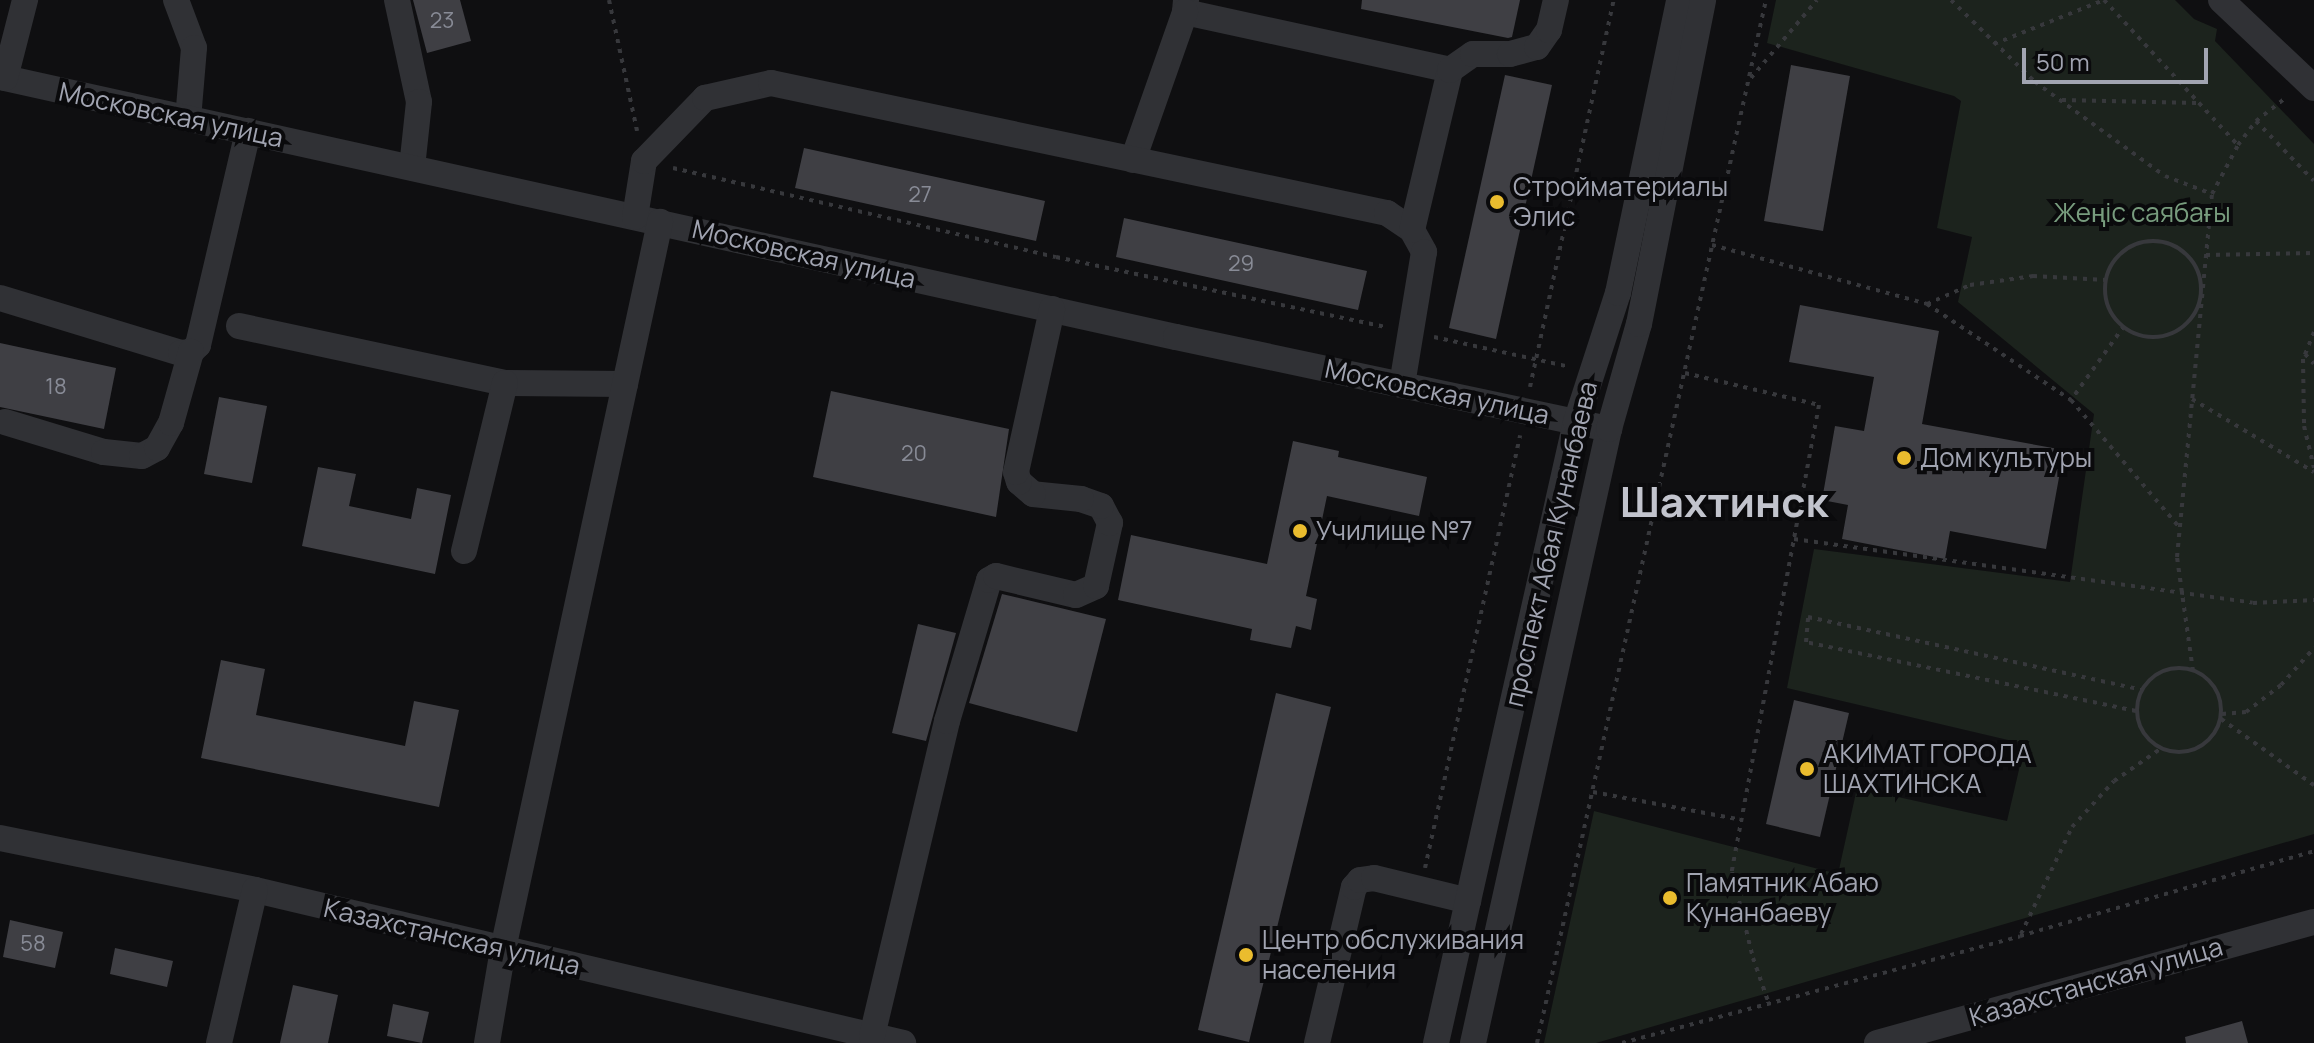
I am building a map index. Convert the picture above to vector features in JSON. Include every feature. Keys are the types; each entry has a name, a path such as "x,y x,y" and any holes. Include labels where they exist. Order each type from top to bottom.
{"street":[{"path":"2,78 25,0"},
{"path":"176,0 194,48 188,119"},
{"path":"397,0 419,102 412,168"},
{"path":"1412,230 1450,70 1473,54 1510,54 1537,47 1549,30 1556,0"},
{"name":"проспект Абая Кунанбаева","path":"1436,1043 1576,422 1618,293 1679,0"},
{"name":"проспект Абая Кунанбаева","path":"1473,1043 1609,429 1639,324 1703,0"},
{"path":"2221,0 2311,84"},
{"path":"1133,160 1186,6 1450,70"},
{"name":"Московская улица","path":"2,78 1609,429"},
{"path":"487,1043 503,949 625,384 648,219 644,161 705,98 771,83 1387,213 1412,230 1424,252 1402,385"},
{"path":"5,422 104,452 142,456 157,448 171,423 191,352 198,345 248,131"},
{"path":"0,298 181,353 191,352"},
{"path":"872,1036 947,721 989,580 996,576 1076,595 1096,586 1110,523 1101,506 1081,499 1033,494 1019,482 1016,472 1052,309"},
{"path":"239,326 505,383 625,384"},
{"path":"464,551 505,383"},
{"name":"Казахстанская улица","path":"0,838 255,890 503,949 805,1032 872,1036 903,1043"},
{"path":"1317,1043 1354,887 1368,878 1468,901"},
{"path":"219,1043 255,890"},
{"name":"Казахстанская улица","path":"1877,1043 2314,922"}],"path":[{"path":"609,0 644,161 1056,257 1592,371"},
{"path":"1420,889 1474,657 1614,0"},
{"path":"1537,1043 1766,0"},
{"path":"1751,79 1817,0"},
{"path":"1951,0 1994,44 2060,100 2165,176 2212,194"},
{"path":"1994,44 2104,0 2238,145"},
{"path":"2193,671 2177,557 2212,194 2238,145 2256,121 2311,84"},
{"path":"2060,100 2200,103"},
{"path":"2256,121 2314,181"},
{"path":"2149,241 2162,242 2186,255 2195,265 2201,292 2191,317 2170,333 2143,336 2124,326 2111,312 2106,280 2114,260 2124,251 2149,241"},
{"path":"1712,245 1927,304 2071,400 2180,528"},
{"path":"2206,255 2314,253"},
{"path":"1927,304 1970,285 2033,276 2106,280"},
{"path":"2071,400 2124,326"},
{"path":"2314,332 2305,354 2304,426 2314,470"},
{"path":"2305,354 2314,364"},
{"path":"1685,373 1819,405 1732,872 1753,958 1769,1004"},
{"path":"2192,399 2314,470"},
{"path":"1794,539 2253,603 2314,600"},
{"path":"2136,711 1806,642 1808,617 2142,690"},
{"path":"2220,716 2246,712 2281,685 2314,648"},
{"path":"2173,668 2193,671 2214,687 2220,716 2215,733 2197,749 2173,753 2160,749 2143,733 2136,711 2142,690 2161,672 2173,668"},
{"path":"2220,716 2314,785"},
{"path":"2020,936 2072,827 2114,781 2160,749"},
{"path":"1593,792 1742,820"},
{"path":"1622,1043 2020,936 2314,851"}],"green space":[{"name":"Жеңіс саябағы","path":"1776,0 2175,0 2194,19 2217,29 2215,41 2314,144 2314,834 1596,1043 1544,1043 1594,811 1838,874 1857,788 2007,821 2025,744 1787,688 1814,549 2070,582 2094,414 1958,302 1972,237 1937,228 1961,101 1954,96 1767,43"}],"building":[{"path":"413,0 460,0 471,41 427,53"},
{"path":"1362,0 1520,0 1512,37 1508,38 1361,9"},
{"path":"1791,65 1850,76 1823,231 1764,221"},
{"path":"1505,75 1552,85 1496,339 1449,328"},
{"path":"804,148 1045,201 1036,241 795,188"},
{"path":"1124,218 1367,271 1358,310 1116,257"},
{"path":"1800,305 1939,331 1922,424 2064,450 2046,549 1950,531 1945,559 1842,539 1848,505 1822,500 1835,426 1864,431 1874,377 1789,362"},
{"path":"0,343 116,368 104,429 0,407"},
{"path":"831,391 1009,429 996,517 813,477"},
{"path":"219,397 267,406 252,483 204,474"},
{"path":"1293,441 1339,451 1338,457 1427,477 1419,516 1327,496 1306,596 1317,599 1311,630 1296,626 1291,648 1250,640 1252,629 1118,600 1131,535 1267,564"},
{"path":"318,467 356,474 349,506 411,519 417,488 451,495 435,574 302,546"},
{"path":"1002,594 1106,619 1077,732 969,703"},
{"path":"918,624 956,633 926,741 892,733"},
{"path":"221,660 265,669 256,715 405,746 414,701 459,710 439,807 201,758"},
{"path":"1276,693 1331,707 1249,1042 1198,1030"},
{"name":"АКИМАТ ГОРОДА ШАХТИНСКА","path":"1794,700 1849,713 1820,837 1766,824"},
{"path":"10,920 63,932 55,968 3,957"},
{"path":"115,948 173,961 167,987 110,974"},
{"path":"293,985 338,995 328,1043 280,1043"},
{"path":"393,1004 429,1012 422,1043 387,1036"},
{"path":"2242,1021 2248,1043 2186,1043 2185,1037"}],"place":[{"name":"Стройматериалы Элис","path":"1497,202"},
{"name":"Дом культуры","path":"1904,458"},
{"name":"Училище №7","path":"1300,531"},
{"name":"АКИМАТ ГОРОДА ШАХТИНСКА","path":"1807,769"},
{"name":"Памятник Абаю Кунанбаеву","path":"1670,898"},
{"name":"Центр обслуживания населения","path":"1246,955"}],"district":[{"name":"Шахтинск","path":"1724,501"}]}
